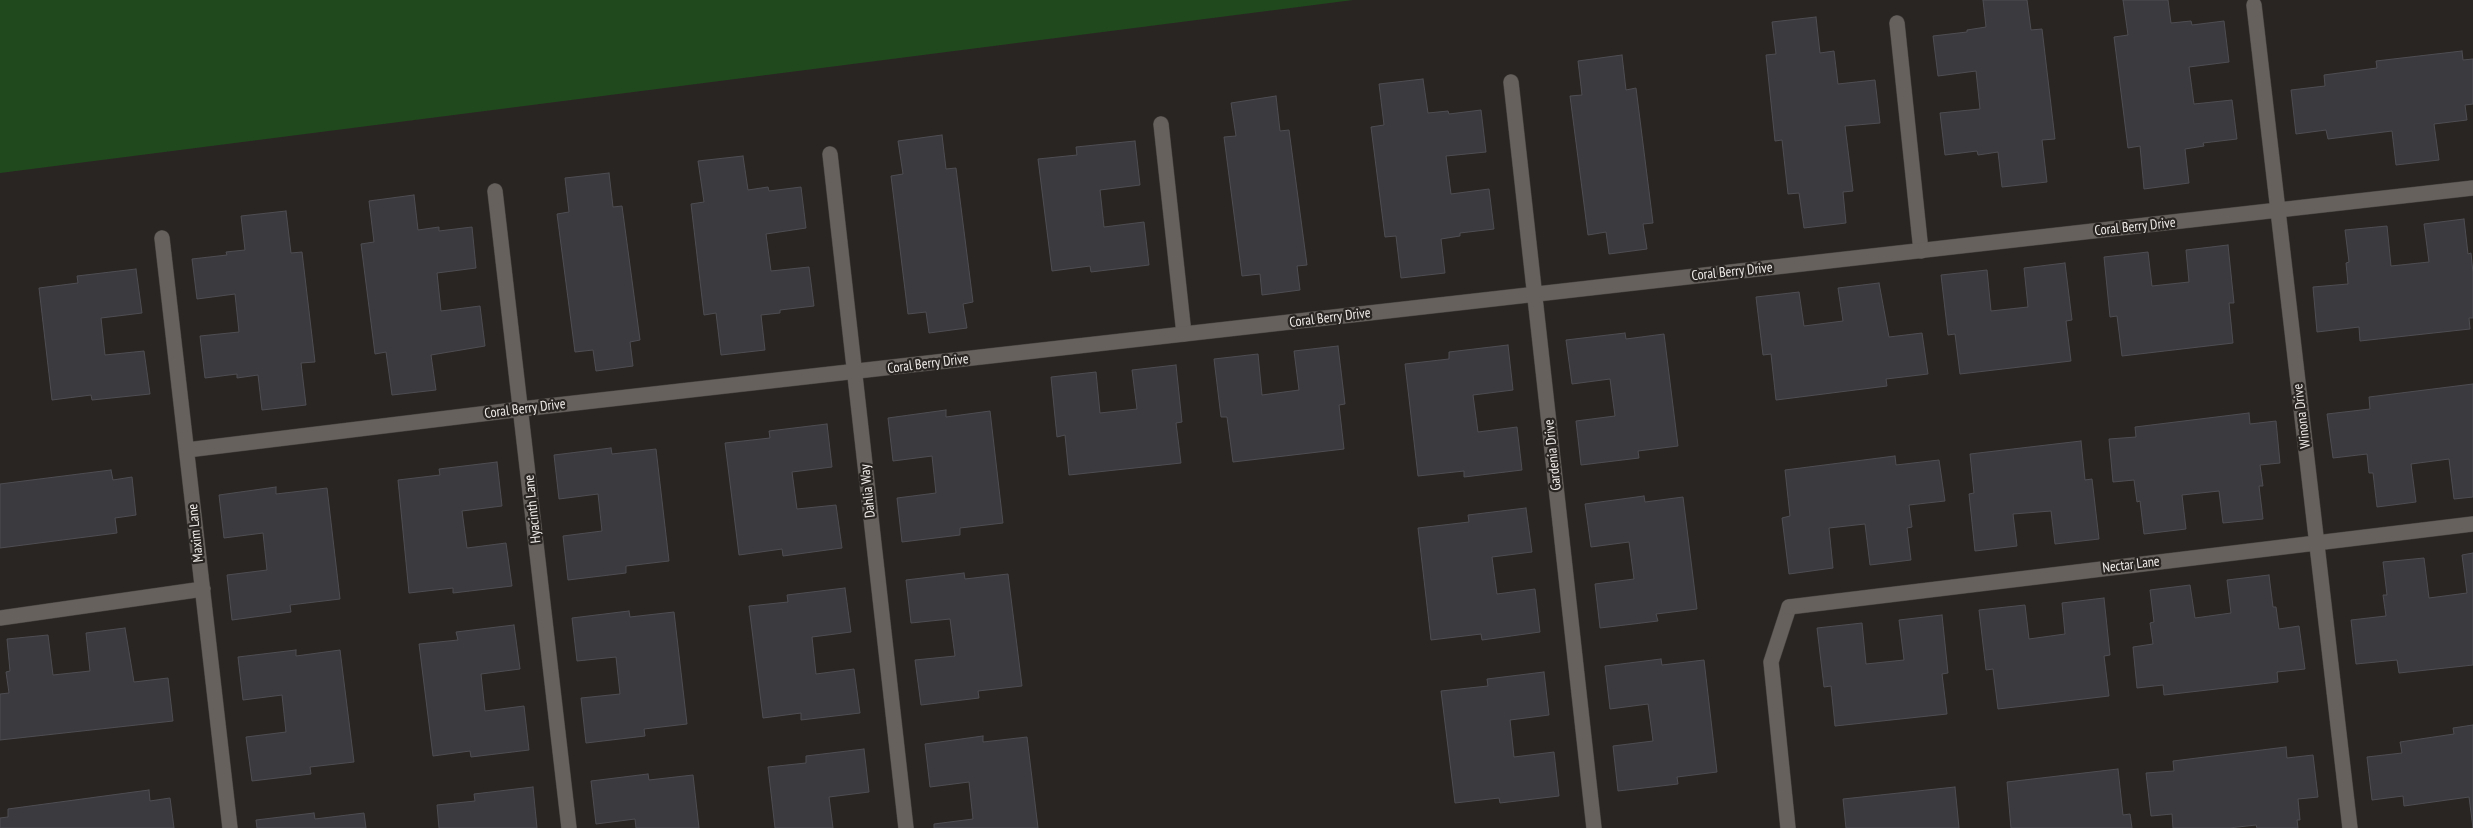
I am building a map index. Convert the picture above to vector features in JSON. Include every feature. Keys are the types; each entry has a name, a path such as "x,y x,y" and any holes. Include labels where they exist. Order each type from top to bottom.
{"street":[{"name":"Winona Drive","path":"2254,5 2350,828"},
{"path":"1897,23 1921,251"},
{"name":"Gardenia Drive","path":"1511,82 1594,828"},
{"path":"1161,124 1184,334"},
{"name":"Dahlia Way","path":"830,154 906,828"},
{"name":"Coral Berry Drive","path":"187,450 522,409 2473,188"},
{"name":"Hyacinth Lane","path":"495,190 522,409 569,828"},
{"name":"Maxim Lane","path":"162,238 230,828"},
{"name":"Nectar Lane","path":"1788,828 1770,662 1790,607 2473,524"},
{"path":"0,618 203,589"}],"green space":[{"path":"0,0 1353,0 0,173"}],"building":[{"path":"1983,0 2027,0 2031,30 2042,29 2055,139 2042,140 2047,182 2002,187 1998,152 1978,155 1977,151 1945,155 1940,113 1980,109 1976,71 1938,76 1933,36 1967,32 1967,30 1986,27"},
{"path":"2123,0 2168,0 2171,23 2191,21 2192,25 2224,21 2229,62 2189,67 2194,104 2232,100 2237,139 2203,143 2204,146 2185,149 2189,183 2144,189 2140,146 2128,148 2114,37 2128,35"},
{"path":"1816,17 1820,53 1834,51 1838,84 1875,80 1880,123 1845,126 1853,191 1843,192 1846,223 1804,228 1799,193 1788,194 1782,140 1775,141 1766,55 1776,54 1772,22"},
{"path":"2462,51 2463,60 2473,59 2473,104 2465,105 2467,120 2434,124 2439,160 2396,165 2392,131 2328,139 2326,130 2296,134 2291,90 2325,86 2324,75 2377,68 2376,61"},
{"path":"1622,55 1626,90 1636,88 1653,223 1643,224 1647,249 1609,254 1606,232 1588,235 1570,96 1582,95 1578,61"},
{"path":"1423,79 1428,113 1448,111 1449,114 1481,110 1486,152 1446,156 1451,194 1489,189 1494,229 1460,233 1460,236 1441,239 1445,273 1401,278 1396,236 1385,237 1371,127 1384,125 1379,84"},
{"path":"1276,96 1280,131 1289,130 1307,265 1297,266 1300,290 1262,295 1260,274 1242,276 1224,137 1236,136 1231,103"},
{"path":"942,135 946,169 956,168 973,302 963,304 967,328 929,333 926,312 908,314 891,176 903,174 898,141"},
{"path":"1135,141 1140,185 1100,190 1104,227 1144,222 1149,265 1091,272 1090,266 1052,271 1038,159 1077,155 1076,147"},
{"path":"743,156 748,190 768,187 769,191 801,187 806,228 766,234 771,271 809,267 814,306 780,310 780,313 761,315 765,350 721,355 716,313 704,315 691,204 704,202 698,161"},
{"path":"609,173 613,207 622,206 640,340 630,342 633,366 596,371 593,350 575,352 557,214 569,212 565,178"},
{"path":"414,195 418,230 439,227 439,231 472,227 476,268 437,273 441,311 480,306 485,346 431,355 436,390 392,395 386,352 375,354 361,244 374,242 369,201"},
{"path":"286,211 291,253 302,252 315,362 301,363 306,405 262,410 258,375 237,378 237,374 205,378 200,336 239,332 235,294 197,299 192,259 227,255 226,252 245,250 241,216"},
{"path":"2464,219 2468,254 2471,253 2473,273 2473,318 2469,318 2470,329 2360,341 2359,327 2317,332 2313,287 2348,284 2346,263 2349,262 2345,230 2387,226 2391,266 2429,262 2424,224"},
{"path":"2228,245 2234,303 2229,303 2233,343 2122,356 2117,316 2110,317 2104,257 2148,252 2152,286 2189,282 2186,250"},
{"path":"2065,263 2072,320 2066,321 2071,361 1960,374 1955,334 1948,335 1941,275 1987,270 1991,311 2028,307 2024,268"},
{"path":"136,269 142,313 101,318 105,355 144,351 150,394 92,400 91,395 52,400 39,288 78,283 77,276"},
{"path":"1879,283 1889,337 1922,333 1928,374 1886,379 1887,386 1776,400 1771,354 1763,355 1756,297 1799,292 1804,326 1843,321 1838,288"},
{"path":"1625,333 1626,339 1664,334 1678,446 1638,451 1639,458 1581,465 1576,421 1615,416 1610,379 1572,384 1566,340"},
{"path":"1508,345 1513,390 1473,395 1478,432 1517,427 1522,470 1464,477 1464,471 1418,476 1405,364 1449,359 1449,352"},
{"path":"1338,346 1345,404 1339,405 1344,449 1233,462 1227,417 1221,417 1214,359 1258,354 1262,395 1299,390 1294,351"},
{"path":"1176,365 1182,422 1176,423 1181,463 1069,475 1065,435 1057,437 1051,377 1096,372 1100,413 1137,409 1132,370"},
{"path":"2473,384 2473,497 2454,499 2449,459 2411,464 2416,502 2377,507 2373,473 2369,473 2367,454 2333,458 2327,414 2370,409 2369,397"},
{"path":"946,410 946,417 990,411 1003,523 960,528 960,535 902,542 897,498 936,493 932,456 893,461 888,418"},
{"path":"2249,413 2250,424 2276,421 2280,463 2260,465 2263,486 2259,486 2263,519 2223,523 2219,491 2182,495 2186,529 2144,534 2140,501 2137,502 2134,480 2113,482 2109,439 2136,437 2135,427"},
{"path":"827,424 832,467 792,472 797,509 836,505 842,548 783,556 782,549 739,555 725,443 770,438 769,431"},
{"path":"2081,441 2085,480 2092,479 2099,539 2055,544 2051,511 2013,514 2017,546 1975,551 1969,494 1974,493 1970,454"},
{"path":"611,448 612,454 656,449 669,561 626,566 626,573 568,580 563,536 602,531 598,494 559,499 554,455"},
{"path":"1895,456 1896,465 1939,460 1945,501 1909,505 1912,527 1907,528 1911,560 1870,565 1865,524 1829,528 1833,568 1789,574 1782,518 1790,516 1785,470"},
{"path":"497,462 502,506 462,511 467,548 506,543 512,586 453,593 453,588 409,593 398,480 440,475 439,469"},
{"path":"111,470 113,480 132,477 136,515 115,518 117,533 0,548 0,484"},
{"path":"276,487 276,494 327,488 340,599 290,605 291,612 232,620 227,575 267,570 263,533 224,538 219,495"},
{"path":"1644,496 1645,502 1683,497 1697,609 1656,614 1658,621 1600,628 1595,584 1634,579 1629,542 1591,547 1585,504"},
{"path":"1526,508 1532,552 1492,557 1497,594 1535,589 1540,632 1482,640 1481,634 1431,640 1418,528 1469,522 1468,515"},
{"path":"2473,553 2473,665 2399,673 2397,660 2356,664 2351,620 2386,616 2383,595 2387,595 2383,562 2424,558 2429,598 2467,593 2462,555"},
{"path":"964,573 965,579 1008,574 1022,686 978,691 979,698 921,705 915,660 955,656 950,619 911,623 906,580"},
{"path":"2269,575 2273,607 2276,607 2279,629 2299,626 2305,669 2277,672 2278,682 2164,695 2163,685 2137,688 2133,647 2153,644 2150,623 2154,622 2150,590 2190,585 2195,618 2231,613 2227,580"},
{"path":"845,588 851,632 812,637 816,674 854,669 860,713 801,720 801,713 763,718 749,606 788,602 787,595"},
{"path":"2104,598 2110,655 2104,656 2109,696 1998,709 1993,669 1986,670 1979,610 2025,605 2029,639 2065,634 2062,603"},
{"path":"629,611 630,617 674,612 687,724 644,729 645,736 586,743 581,698 620,694 616,657 577,661 572,618"},
{"path":"1942,615 1948,673 1942,674 1947,714 1835,726 1831,686 1824,687 1817,628 1862,623 1866,664 1904,660 1899,620"},
{"path":"514,625 520,669 481,674 485,711 524,706 529,750 471,757 470,751 433,756 419,644 458,640 456,632"},
{"path":"125,628 134,682 168,678 173,721 0,740 0,694 9,693 6,672 10,671 7,639 48,635 53,675 90,671 86,633"},
{"path":"296,650 296,656 340,650 354,762 310,767 311,774 252,781 246,737 286,732 282,695 243,700 238,657"},
{"path":"1661,659 1662,665 1704,660 1717,772 1677,777 1678,784 1618,791 1613,746 1653,741 1648,704 1610,709 1605,666"},
{"path":"1544,672 1549,715 1510,720 1514,757 1554,752 1559,796 1500,803 1499,798 1455,803 1441,691 1488,686 1487,679"},
{"path":"2473,725 2473,828 2469,797 2404,806 2403,796 2372,800 2367,757 2402,753 2400,742 2454,734 2453,728"},
{"path":"983,736 983,742 1027,737 1038,828 934,828 934,824 973,819 969,782 930,787 925,744"},
{"path":"2286,747 2287,758 2313,755 2318,797 2298,799 2300,820 2297,820 2298,828 2257,828 2256,825 2229,828 2173,828 2172,814 2151,816 2146,773 2174,771 2173,761"},
{"path":"864,749 869,792 829,797 833,828 775,828 768,767 806,763 806,756"},
{"path":"2118,769 2123,815 2130,814 2132,828 2011,828 2007,782"},
{"path":"648,774 649,780 693,775 699,828 636,828 635,819 596,824 591,781"},
{"path":"533,787 537,828 439,828 437,805 475,801 474,794"},
{"path":"1955,787 1959,828 1846,828 1843,799"},
{"path":"149,790 150,801 170,798 174,828 0,828 0,818 8,817 8,809"},
{"path":"314,813 315,819 364,813 366,828 257,828 256,820"}]}
